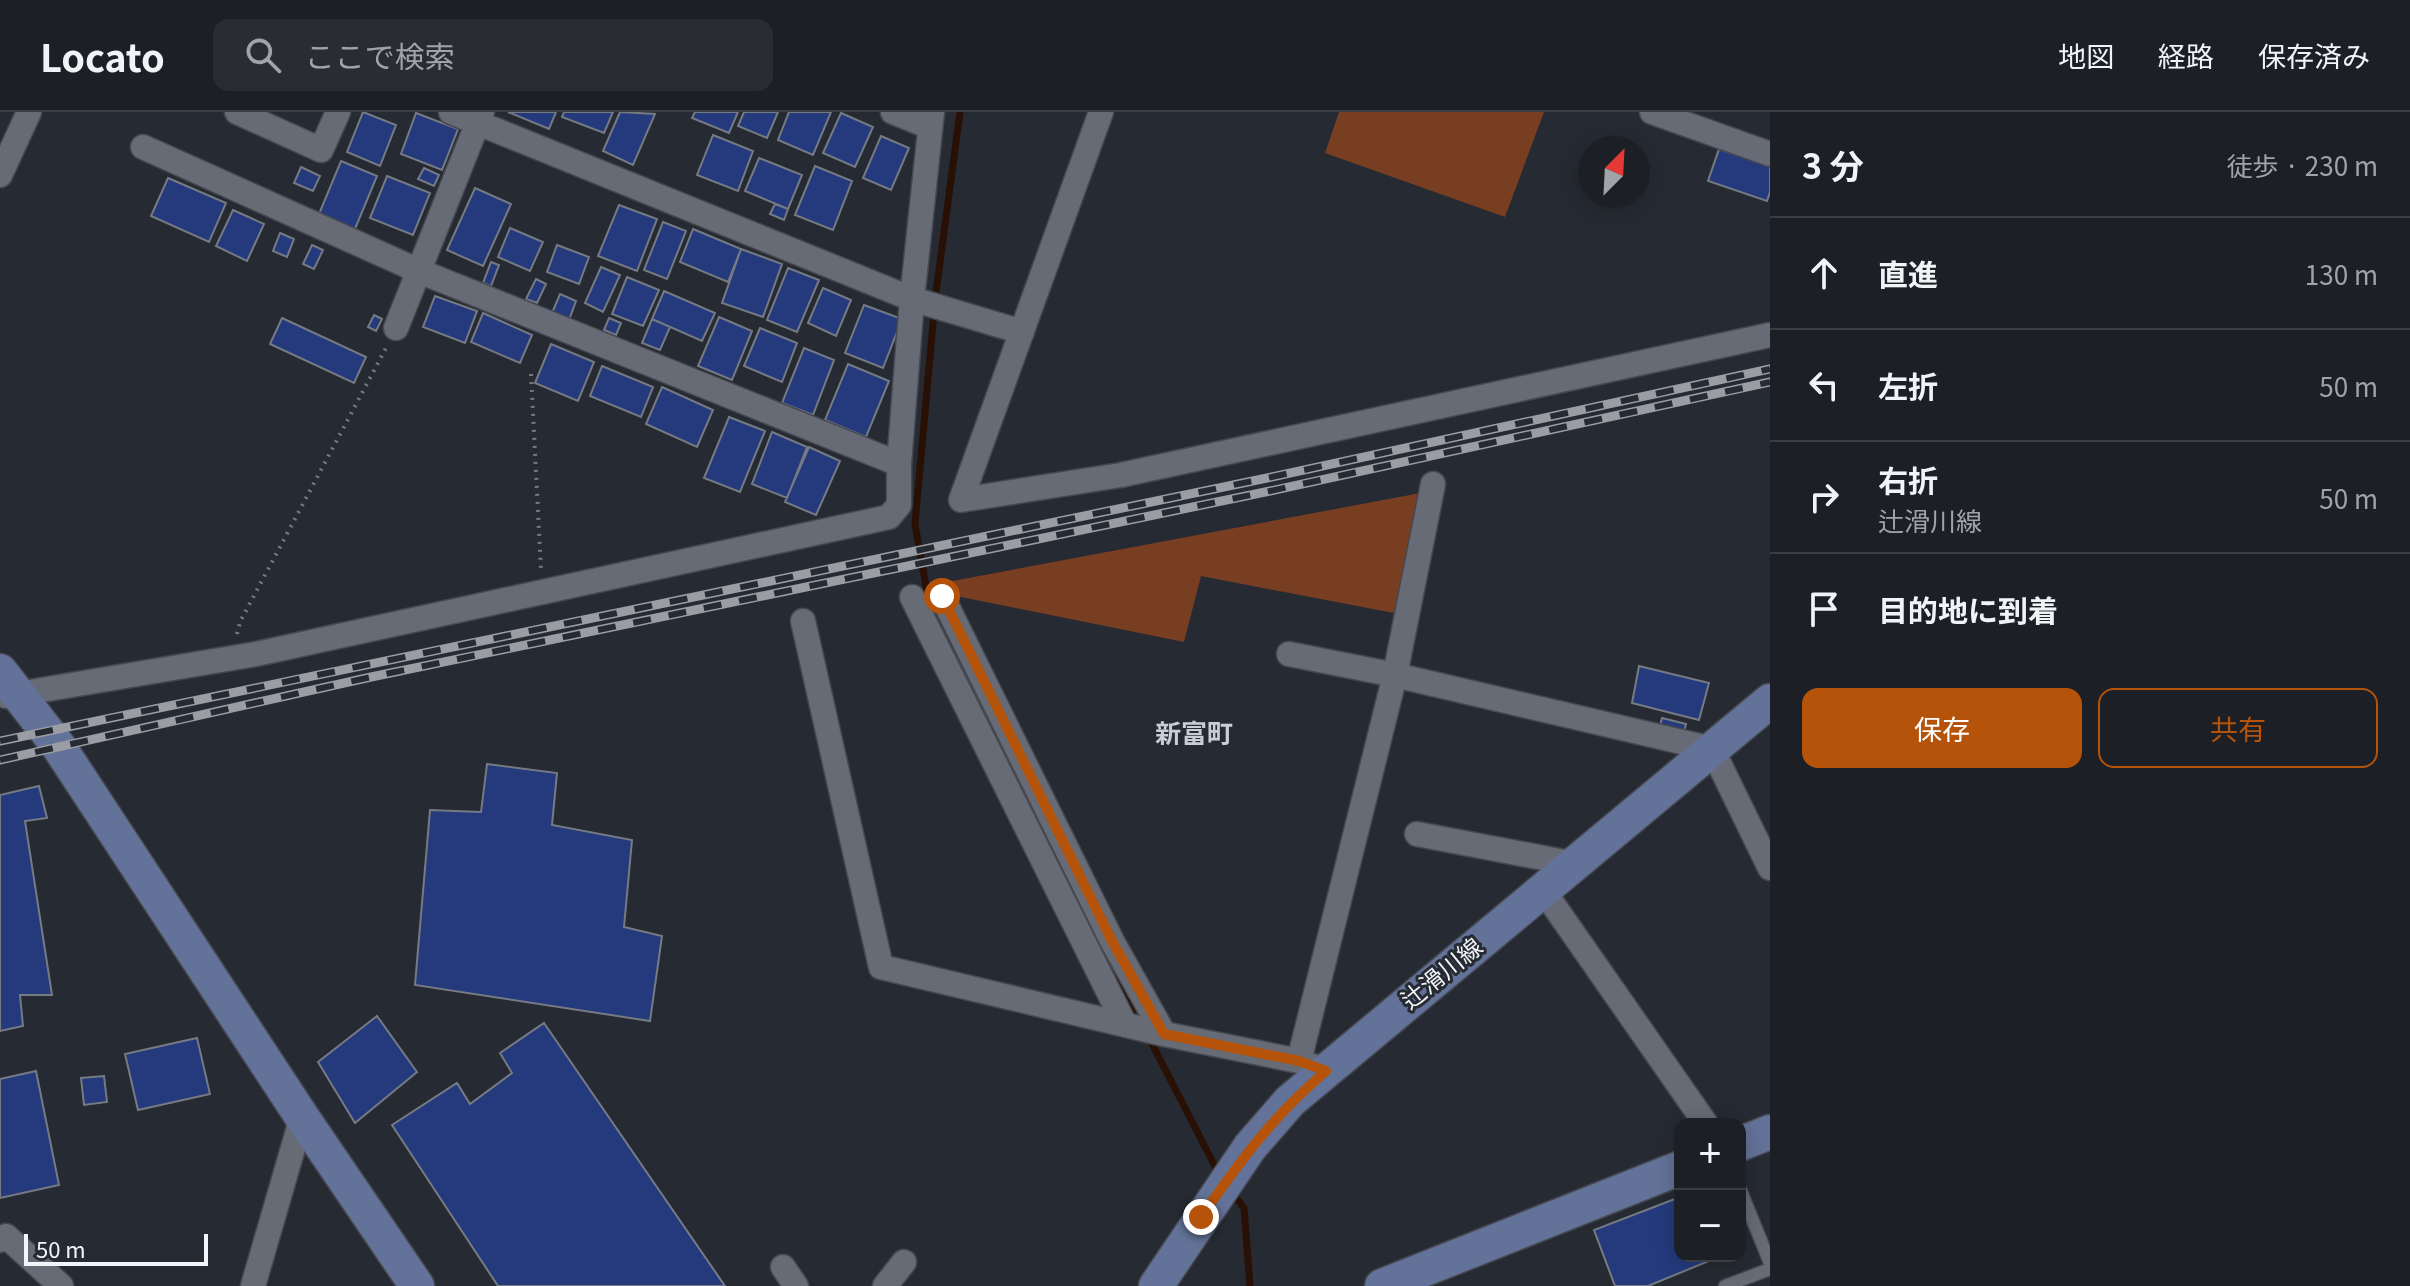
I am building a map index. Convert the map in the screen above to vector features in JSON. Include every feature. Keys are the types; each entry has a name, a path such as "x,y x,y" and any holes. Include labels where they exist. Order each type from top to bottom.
{"street":[{"path":"0,175 29,112"},
{"path":"237,112 321,150 338,112"},
{"path":"451,112 480,118 912,299 1022,332"},
{"path":"5,687 231,658 889,517 899,505 899,464 912,299 931,119 893,112"},
{"path":"1101,112 961,500 1121,475 1770,335"},
{"path":"1652,112 1770,154"},
{"path":"396,328 480,118"},
{"path":"143,147 419,271 899,464"},
{"path":"803,621 881,967 1312,1066 1433,484"},
{"path":"942,596 1112,941 1164,1034"},
{"path":"912,597 1125,1025"},
{"path":"1289,654 1395,675 1712,749 1770,868"},
{"path":"5,687 59,747 417,1286"},
{"name":"辻滑川線","path":"1156,1286 1250,1147 1290,1101 1312,1066 1543,890 1770,701"},
{"path":"1417,834 1575,864"},
{"path":"1543,890 1702,1118"},
{"path":"253,1286 302,1117"},
{"path":"1746,1142 1770,1132"},
{"path":"1382,1286 1674,1170"},
{"path":"0,1240 6,1236 61,1286"},
{"path":"885,1286 904,1262"}],"lane":[{"path":"1725,1286 1770,1266 1740,1190"}],"path":[{"path":"231,658 240,622 396,328"},
{"path":"531,374 542,592"}],"shaded area":[{"path":"1339,112 1544,112 1505,217 1325,153"},
{"path":"1426,492 1399,614 1201,576 1184,642 951,595 947,582"}],"building":[{"path":"363,112 396,125 380,166 347,152"},
{"path":"508,112 556,112 549,129"},
{"path":"564,112 613,112 604,133 562,117"},
{"path":"620,112 655,114 633,165 603,151"},
{"path":"695,112 738,112 729,133 692,118"},
{"path":"744,112 778,112 767,138 738,126"},
{"path":"789,112 831,112 813,155 778,140"},
{"path":"416,113 458,129 442,170 401,154"},
{"path":"841,113 873,127 855,167 823,153"},
{"path":"713,135 753,151 738,191 697,175"},
{"path":"881,136 909,148 891,190 863,178"},
{"path":"1719,149 1770,166 1767,201 1708,181"},
{"path":"759,158 802,175 788,209 745,191"},
{"path":"341,161 377,176 355,229 319,214"},
{"path":"815,166 852,181 833,230 795,215"},
{"path":"301,167 320,176 313,191 294,183"},
{"path":"424,168 439,175 434,186 418,179"},
{"path":"387,176 430,193 413,235 370,218"},
{"path":"168,178 226,203 209,242 151,216"},
{"path":"475,188 511,204 483,266 447,250"},
{"path":"775,204 788,209 784,220 770,214"},
{"path":"619,205 657,219 637,271 598,256"},
{"path":"233,210 264,224 247,261 216,246"},
{"path":"663,222 686,231 667,279 644,270"},
{"path":"510,228 543,242 530,271 498,257"},
{"path":"693,229 741,249 728,282 680,262"},
{"path":"280,233 294,239 287,257 273,251"},
{"path":"312,245 323,250 314,269 303,264"},
{"path":"557,245 589,257 579,284 547,272"},
{"path":"741,249 782,264 763,317 722,303"},
{"path":"491,262 499,265 491,286 483,283"},
{"path":"601,267 620,275 603,312 585,303"},
{"path":"788,268 819,280 797,332 767,320"},
{"path":"627,277 659,290 643,326 612,314"},
{"path":"536,279 546,284 537,303 526,299"},
{"path":"823,288 851,300 836,336 808,323"},
{"path":"664,291 715,313 702,341 652,319"},
{"path":"560,294 576,301 569,320 552,313"},
{"path":"435,296 477,311 465,343 423,327"},
{"path":"864,305 902,319 883,368 845,353"},
{"path":"483,313 532,335 520,363 471,342"},
{"path":"374,315 382,319 376,331 368,327"},
{"path":"719,317 752,331 732,380 698,366"},
{"path":"282,318 366,357 354,383 270,344"},
{"path":"609,318 621,323 616,335 604,330"},
{"path":"652,319 670,327 660,350 642,343"},
{"path":"760,328 797,343 782,382 744,366"},
{"path":"551,344 594,362 578,401 535,383"},
{"path":"804,348 834,360 813,415 782,403"},
{"path":"848,364 889,381 866,437 825,420"},
{"path":"602,366 653,387 641,417 590,396"},
{"path":"662,387 713,410 697,447 646,424"},
{"path":"729,417 765,431 740,492 704,478"},
{"path":"772,432 807,447 787,498 752,484"},
{"path":"809,447 840,461 816,515 785,502"},
{"path":"1639,666 1709,683 1699,720 1632,703"},
{"path":"1662,718 1686,724 1683,735 1659,730"},
{"path":"487,764 557,773 552,825 632,840 624,927 662,936 650,1021 415,985 430,810 481,812"},
{"path":"39,786 47,818 25,821 52,995 20,995 23,1026 0,1031 0,795"},
{"path":"377,1016 417,1072 355,1123 318,1062"},
{"path":"544,1023 725,1286 498,1286 392,1125 457,1083 470,1104 512,1073 500,1053"},
{"path":"197,1038 210,1094 138,1110 125,1054"},
{"path":"36,1071 59,1185 0,1198 0,1079"},
{"path":"104,1076 107,1102 84,1105 81,1078"},
{"path":"1674,1199 1674,1262 1706,1262 1648,1286 1615,1286 1594,1230"}],"waterway":[{"path":"935,300 960,112"},
{"path":"934,312 915,524 927,592 935,608"},
{"path":"1115,970 1141,1023"},
{"path":"1149,1038 1220,1176"},
{"path":"1232,1193 1244,1208 1250,1286"}],"railway":[{"path":"0,741 1267,478 1770,369"},
{"path":"0,760 371,677 1270,491 1770,382"}],"district":[{"name":"新富町","path":"1194,734"}],"route":[{"path":"942,596 1112,941 1164,1034 1299,1061 1326,1071 1290,1101 1250,1147 1201,1217"}]}
